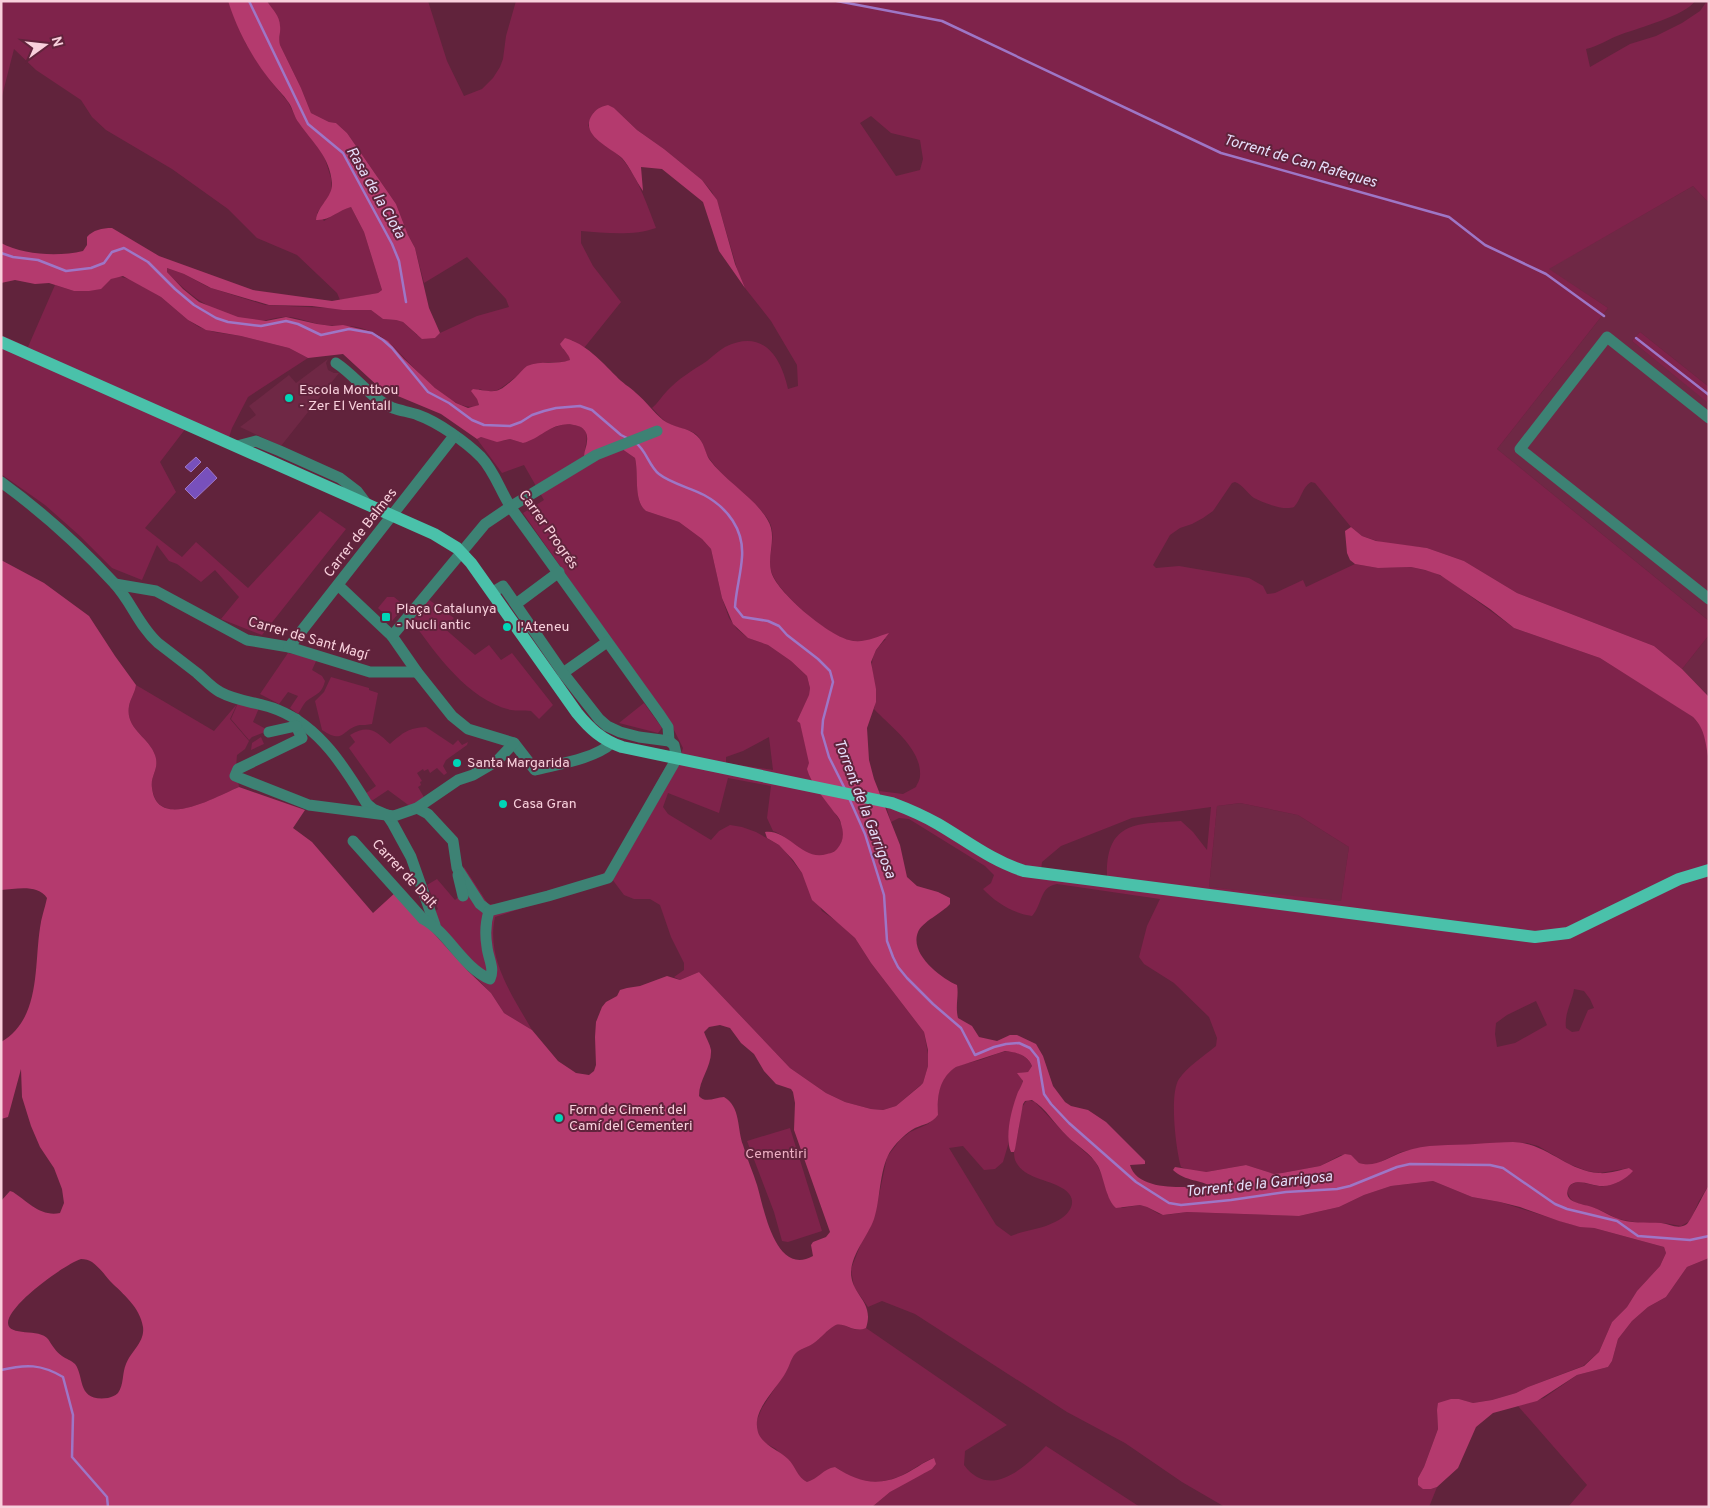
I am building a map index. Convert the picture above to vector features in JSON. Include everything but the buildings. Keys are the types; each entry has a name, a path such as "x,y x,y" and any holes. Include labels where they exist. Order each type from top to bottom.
{"main road":[{"path":"1,342 434,534 462,552 588,728 612,743 880,800 923,816 993,859 1024,871 1535,937 1568,933 1679,878 1709,870"}],"street":[{"path":"1709,418 1607,337 1520,449 1709,599"},
{"name":"Carrer Progrés","path":"336,363 346,369 376,397 392,408 419,415 454,436 481,457 496,477 510,506 660,714 668,727 669,741 683,759"},
{"path":"392,636 485,524 510,506 596,455 657,431"},
{"name":"Carrer de Balmes","path":"289,648 454,436"},
{"path":"1,482 42,514 115,584 145,630 220,692 280,710 296,723 315,734 329,748 367,804 372,809 387,815 411,857 435,925 479,973 490,979 492,967 485,933 488,911"},
{"path":"516,604 559,572"},
{"name":"Carrer de Sant Magí","path":"115,584 156,592 247,640 289,648 370,672 417,672"},
{"path":"339,586 392,636 417,672 452,716 468,729 514,743 535,770 598,752 612,743"},
{"path":"492,592 503,586 598,720 607,726 639,737 669,741"},
{"path":"563,673 607,642"},
{"path":"269,732 296,723"},
{"path":"296,723 302,738 238,769 235,776 309,805 394,816 417,808 458,780 497,761 514,743"},
{"path":"659,754 662,744 669,741"},
{"path":"488,911 608,878 683,759"},
{"path":"417,808 428,814 453,841 463,896"},
{"name":"Carrer de Dalt","path":"353,841 423,919 435,925"},
{"path":"457,868 480,904 488,911"}],"shaded area":[{"path":"228,1 267,1 279,19 280,45 311,113 329,122 336,123 347,133 396,204 415,248 429,308 440,333 435,338 422,339 403,322 383,319 371,310 269,305 211,288 184,274 167,268 167,272 199,302 238,317 266,321 286,317 317,324 343,325 369,331 388,341 435,388 456,403 468,408 479,405 471,391 473,389 496,391 509,383 527,366 570,360 560,344 565,338 580,344 593,354 640,396 663,420 697,436 703,444 709,459 723,475 755,504 767,519 772,532 771,571 782,590 816,621 849,640 864,641 889,633 876,650 871,662 876,689 876,702 867,728 869,760 874,779 900,845 907,877 917,886 938,892 950,898 950,904 920,928 916,940 922,957 928,964 943,977 957,985 958,1018 972,1026 979,1037 997,1041 1010,1035 1017,1035 1036,1044 1043,1056 1053,1086 1065,1102 1071,1106 1088,1110 1106,1122 1145,1161 1145,1164 1130,1165 1134,1173 1141,1179 1149,1183 1169,1187 1213,1188 1204,1183 1183,1177 1173,1170 1175,1167 1206,1172 1246,1165 1274,1174 1320,1166 1345,1154 1351,1155 1359,1163 1371,1164 1421,1147 1513,1142 1536,1147 1566,1163 1587,1171 1607,1173 1629,1168 1633,1171 1620,1182 1607,1186 1574,1183 1568,1189 1567,1194 1575,1202 1627,1221 1661,1223 1677,1227 1684,1226 1689,1222 1709,1185 1709,1258 1687,1267 1666,1297 1648,1307 1632,1321 1618,1339 1612,1361 1608,1367 1577,1375 1537,1401 1493,1413 1476,1427 1458,1468 1437,1487 1423,1489 1418,1485 1418,1478 1438,1429 1438,1403 1451,1399 1473,1403 1492,1400 1516,1393 1584,1366 1599,1352 1612,1322 1627,1307 1637,1291 1660,1266 1666,1253 1664,1247 1594,1228 1580,1227 1520,1207 1472,1197 1433,1181 1391,1186 1364,1195 1339,1207 1299,1216 1187,1212 1163,1215 1140,1205 1116,1208 1107,1194 1095,1161 1063,1132 1042,1107 1032,1100 1025,1101 1023,1104 1015,1149 1014,1152 1011,1152 1008,1138 1011,1114 1023,1081 1017,1073 1028,1072 1032,1066 1028,1059 1021,1055 1005,1051 956,1067 950,1071 940,1088 938,1115 930,1122 915,1128 905,1135 894,1146 888,1156 882,1173 874,1219 857,1251 851,1272 852,1280 867,1311 866,1328 857,1329 837,1325 817,1341 797,1352 793,1356 782,1379 761,1408 758,1416 757,1424 760,1437 788,1459 807,1482 835,1467 860,1479 876,1482 885,1481 903,1475 934,1458 936,1464 932,1469 890,1492 872,1507 1,1507 1,1201 10,1191 35,1208 53,1214 60,1213 64,1203 62,1189 54,1168 40,1147 31,1126 22,1097 21,1069 8,1117 1,1119 1,1042 14,1032 23,1020 29,1006 36,975 38,943 47,898 32,889 1,890 1,560 44,583 89,616 136,685 130,703 129,714 134,727 148,743 155,755 156,768 152,779 152,788 156,801 165,808 189,807 239,787 305,810 293,828 312,842 373,913 396,892 468,971 491,993 504,1013 532,1030 558,1061 576,1073 589,1075 594,1071 596,1065 596,1022 602,1007 606,1002 617,996 620,990 640,986 667,976 680,980 699,972 790,1068 826,1093 845,1102 883,1110 896,1106 923,1083 928,1066 928,1050 924,1032 871,963 855,938 812,900 802,873 779,845 767,838 765,832 774,832 781,835 810,854 818,855 834,852 843,837 839,819 817,789 807,769 809,763 800,723 797,721 809,695 810,688 807,676 791,661 768,645 748,638 733,624 722,598 711,549 702,539 679,522 646,511 642,507 638,494 635,458 622,449 584,456 587,443 586,434 580,427 570,424 556,427 523,443 510,439 497,442 481,437 477,439 441,414 381,389 343,354 308,358 289,348 241,336 206,330 188,320 161,297 123,276 111,279 101,289 89,291 74,291 49,283 35,284 15,280 1,283 1,243 20,250 41,254 73,253 83,251 87,245 87,237 95,231 112,228 159,256 253,290 332,301 378,293 382,290 364,232 351,207 326,219 316,220 319,210 332,188 328,165 320,151 297,121 289,103 256,61 240,32","holes":["720,1025 730,1028 741,1043 754,1054 764,1071 776,1084 791,1089 793,1092 795,1103 794,1130 830,1232 826,1237 813,1242 811,1245 813,1256 800,1260 789,1257 780,1249 768,1223 741,1139 738,1119 733,1106 724,1097 704,1100 699,1096 701,1084 711,1056 711,1050 704,1032 709,1027","81,1259 95,1264 125,1296 135,1307 143,1327 140,1342 126,1364 120,1390 116,1395 108,1398 98,1398 86,1392 75,1364 60,1354 48,1339 38,1334 13,1330 9,1327 8,1323 10,1315 17,1306 38,1286 73,1262"]},
{"path":"608,105 702,180 717,200 735,264 745,288 719,251 703,202 662,169 641,167 643,191 622,158 593,134 589,122 592,115 598,108"},
{"path":"1693,186 1709,203 1709,387 1640,332 1632,341 1709,401 1709,621 1497,449 1608,308 1548,269"},
{"name":"Escola Montbou - Zer El Ventall","path":"328,359 326,363 328,370 339,373 281,446 240,427 256,415 249,406 289,375 296,383"},
{"path":"196,457 201,462 191,472 185,467"},
{"path":"207,467 217,478 195,499 185,489"},
{"path":"1351,527 1362,536 1376,541 1427,548 1464,561 1517,593 1654,646 1682,669 1709,697 1709,760 1703,732 1693,717 1600,658 1514,628 1440,575 1411,567 1378,568 1355,564 1350,560 1347,553 1345,531"},
{"path":"1709,635 1709,697 1682,669"},
{"path":"1240,803 1298,815 1349,847 1341,902 1209,887 1217,806"}],"green space":[{"path":"1,1 228,1 246,44 269,79 288,102 297,120 318,146 325,159 331,178 332,191 317,213 324,221 344,208 351,207 364,232 382,290 378,293 340,300 337,293 297,255 257,238 228,209 172,169 106,130 92,117 81,100 36,70 14,49 1,100"},
{"path":"267,1 428,1 447,61 464,96 482,89 493,78 500,67 516,1 1695,1 1672,16 1586,49 1590,67 1630,44 1656,36 1682,23 1700,11 1709,1 1709,203 1693,186 1549,269 1608,308 1497,449 1709,621 1709,635 1682,669 1654,646 1517,593 1464,561 1427,548 1383,543 1362,536 1351,527 1315,483 1311,482 1294,507 1290,508 1274,506 1258,500 1238,483 1232,483 1213,511 1170,535 1153,565 1156,568 1179,566 1249,578 1263,586 1267,594 1275,593 1303,580 1306,587 1355,564 1378,568 1411,567 1433,572 1447,579 1514,628 1600,658 1693,717 1703,729 1709,760 1709,1185 1690,1221 1681,1226 1664,1223 1645,1224 1618,1219 1600,1210 1575,1203 1567,1191 1574,1183 1599,1186 1608,1185 1623,1179 1632,1171 1629,1168 1600,1173 1587,1171 1569,1164 1538,1146 1527,1143 1512,1142 1420,1148 1401,1152 1376,1164 1359,1163 1354,1158 1341,1155 1320,1166 1274,1174 1246,1165 1206,1172 1195,1172 1181,1167 1174,1122 1176,1086 1179,1079 1196,1061 1216,1046 1217,1038 1209,1017 1174,983 1144,964 1139,957 1147,926 1160,899 1057,884 1044,892 1032,916 1018,913 1005,907 983,889 991,883 994,875 985,866 909,819 899,818 891,822 879,791 903,794 916,787 920,776 919,766 911,748 897,731 874,709 876,698 872,672 873,656 886,639 848,640 828,630 792,600 775,579 771,570 772,531 767,518 754,503 715,467 697,435 691,431 669,424 652,408 681,379 725,347 738,342 750,341 768,349 781,366 788,389 798,386 797,365 771,321 745,288 738,272 719,207 712,192 702,180 637,130 614,108 594,112 588,125 591,131 600,141 620,156 629,168 642,193 656,228 629,233 581,231 581,243 593,266 621,302 584,348 572,340 563,349 571,360 540,364 516,377 498,390 485,391 479,389 477,399 479,405 469,407 457,403 444,395 390,343 369,331 362,328 330,326 288,317 258,321 231,316 197,299 167,272 167,268 184,274 208,287 265,305 371,310 383,319 403,322 417,335 435,338 440,333 477,316 509,307 506,299 467,257 424,283 415,248 396,204 347,133 336,123 329,122 311,113 280,45 279,24","holes":["871,116 891,133 920,140 923,159 920,170 896,176 860,123","1240,803 1298,815 1349,847 1341,901 1209,887 1217,806","1211,807 1207,850 1193,832 1181,821 1151,823 1138,825 1119,835 1112,844 1108,858 1107,876 1041,870 1042,862 1061,846 1132,818","1574,989 1584,991 1594,1008 1588,1010 1579,1031 1572,1032 1566,1028 1567,1013","1536,1001 1547,1025 1515,1043 1497,1047 1496,1023 1507,1015"]},
{"path":"117,276 130,279 161,297 199,327 289,348 308,358 248,397 232,428 226,447 186,428 160,462 176,492 145,528 182,557 196,542 248,588 320,511 346,529 262,635 221,619 239,597 215,570 201,582 177,564 169,561 157,545 142,580 112,568 45,505 1,474 1,335 28,347 55,285 74,291 101,288"},
{"path":"1640,332 1709,387 1707,402 1632,341"},
{"path":"564,424 580,426 586,432 587,437 584,456 622,449 635,458 639,501 642,507 646,511 679,522 702,539 711,549 722,598 729,618 737,629 748,638 768,645 791,661 807,676 810,688 809,696 797,721 800,722 810,764 818,787 842,827 842,842 837,849 827,855 816,856 804,852 773,831 767,818 771,786 728,778 719,813 668,793 663,807 668,814 711,840 719,831 730,825 756,832 779,845 802,873 822,911 855,938 871,963 924,1032 928,1066 923,1083 896,1106 883,1110 871,1109 845,1102 826,1093 790,1068 699,972 680,980 674,977 684,970 684,963 671,937 660,905 650,899 634,899 624,895 612,879 495,917 493,932 497,962 509,990 532,1030 504,1013 491,993 422,922 438,909 427,885 437,879 455,900 464,892 464,867 488,904 498,905 597,878 608,870 666,766 676,769 683,748 672,726 523,513 544,500 524,465 502,473 477,439 481,437 503,441 510,439 523,443 544,431","holes":["769,737 773,770 726,763 726,757 743,751"]},
{"path":"387,597 394,597 405,606 392,621 378,608"},
{"path":"428,599 454,618 444,628 475,655 489,645 501,660 512,653 553,705 539,719 531,711 511,710 495,705 467,686 432,648 412,621"},
{"path":"288,653 317,659 312,670 322,676 325,681 321,690 304,704 298,714 290,708 298,696 288,692 279,704 260,694"},
{"path":"331,677 369,688 369,690 378,693 372,724 354,727 339,736 322,730 315,701 324,692"},
{"path":"136,685 214,731 237,704 230,719 249,741 245,749 237,755 236,767 239,787 190,807 165,808 157,801 152,788 152,779 156,768 155,755 148,743 134,727 129,714 130,703"},
{"path":"238,703 259,708 253,722 266,729 265,732 249,740 231,719"},
{"path":"644,703 662,728 658,733 619,723"},
{"path":"426,727 453,745 458,740 462,745 468,742 467,745 446,760 443,766 447,773 444,775 437,768 430,773 428,769 424,771 423,769 417,773 422,781 418,787 425,799 411,807 388,790 370,802 365,794 376,786 349,748 355,742 350,735 362,730 372,730 390,744 406,731"},
{"path":"261,737 264,744 251,750 252,743"},
{"path":"1009,1051 1022,1056 1032,1066 1028,1072 1018,1073 1022,1078 1023,1085 1014,1105 1009,1127 1008,1145 1003,1162 995,1169 984,1170 963,1146 949,1148 996,1225 1011,1236 1045,1226 1060,1219 1069,1211 1072,1202 1068,1192 1025,1172 1016,1162 1014,1150 1021,1112 1023,1105 1028,1100 1035,1102 1066,1135 1095,1161 1103,1177 1108,1196 1122,1208 1140,1205 1159,1214 1166,1215 1187,1212 1299,1216 1339,1207 1364,1195 1391,1186 1433,1181 1472,1197 1500,1202 1573,1225 1594,1228 1664,1247 1666,1253 1660,1266 1637,1291 1627,1307 1612,1322 1599,1352 1583,1366 1516,1393 1473,1403 1459,1399 1437,1410 1438,1429 1418,1478 1431,1489 1437,1487 1429,1507 1225,1507 1182,1482 1125,1443 1067,1412 915,1314 882,1301 868,1307 854,1287 851,1269 878,1200 887,1157 900,1140 910,1132 928,1124 938,1115 940,1088 945,1076 950,1071 962,1064"},
{"name":"Cementiri","path":"790,1128 822,1231 788,1242 782,1241 774,1212 747,1141"},
{"path":"1709,1258 1709,1507 1568,1507 1587,1485 1518,1406 1544,1398 1577,1375 1608,1367 1612,1361 1618,1339 1632,1321 1648,1307 1666,1297 1687,1267"},
{"path":"841,1324 856,1330 866,1328 1007,1425 965,1451 964,1465 974,1475 985,1480 996,1480 1006,1477 1028,1463 1046,1446 1140,1507 872,1507 890,1492 925,1473 934,1458 900,1476 880,1482 850,1477 835,1467 814,1481 807,1482 801,1479 776,1449 760,1438 756,1426 757,1420 762,1408 796,1352 814,1343 834,1325"}],"waterway":[{"name":"Rasa de la Clota","path":"249,1 308,124 343,153 392,244 399,261 406,302"},
{"name":"Torrent de Can Rafeques","path":"837,1 942,21 1221,153 1449,217 1485,245 1546,274 1604,316"},
{"name":"Torrent de la Garrigosa","path":"1,253 13,257 38,260 66,271 91,268 104,263 112,252 124,248 148,262 194,305 216,318 228,322 261,326 286,321 298,324 321,335 349,329 372,333 392,348 428,392 449,403 472,420 484,425 510,426 544,411 580,406 592,410 627,438"},
{"name":"Torrent de Can Rafeques","path":"1636,338 1709,395"},
{"name":"Torrent de la Garrigosa","path":"636,443 659,474 713,500 733,521 742,547 735,607 743,617 768,621 779,626 830,671 833,682 823,720 822,733 829,757 845,789"},
{"name":"Torrent de la Garrigosa","path":"849,798 865,834 884,895 887,941 898,967 933,1004 961,1028 975,1055 1006,1044 1019,1043 1030,1048 1038,1058 1044,1094 1051,1104 1069,1123 1136,1182 1169,1203 1181,1205 1286,1192 1337,1189 1410,1164 1490,1165 1503,1168 1555,1204 1567,1209 1617,1221 1638,1236 1690,1240 1709,1236"},
{"path":"1,1370 33,1366 63,1377 73,1415 72,1457 107,1497 108,1507"}],"place":[{"name":"Escola Montbou - Zer El Ventall","path":"289,398"},
{"name":"Plaça Catalunya - Nucli antic","path":"386,617"},
{"name":"l'Ateneu","path":"507,627"},
{"name":"Santa Margarida","path":"457,763"},
{"name":"Casa Gran","path":"503,804"},
{"name":"Forn de Ciment del Camí del Cementeri","path":"559,1118"}]}
